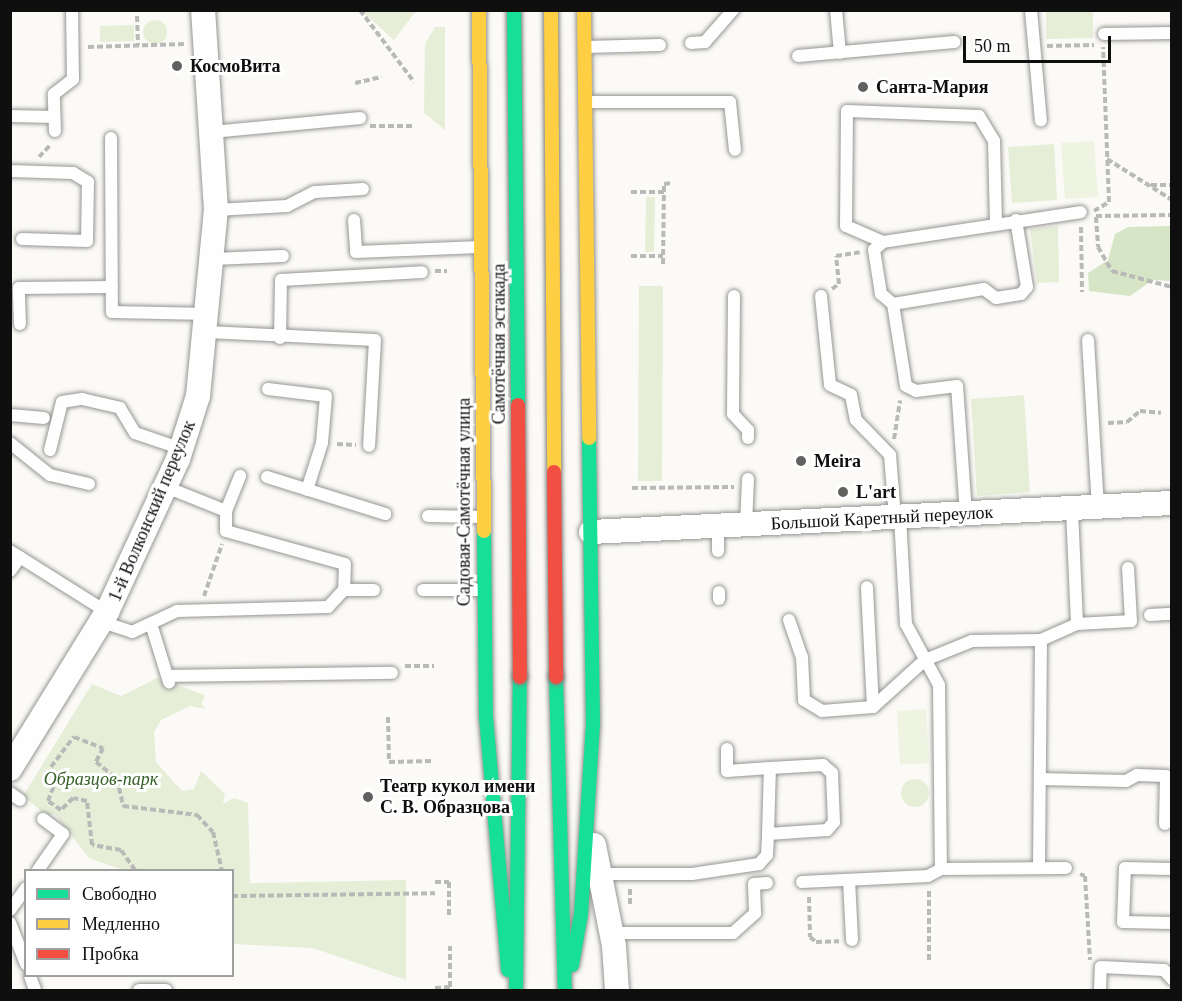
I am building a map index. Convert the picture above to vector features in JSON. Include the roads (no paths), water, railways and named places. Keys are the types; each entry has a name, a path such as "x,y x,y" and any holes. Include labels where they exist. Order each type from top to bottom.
{"main road":[{"name":"Садовая-Самотёчная улица","path":"479,10 482,590 490,810 502,944 514,990"},
{"name":"Самотёчная эстакада","path":"514,10 520,677 514,990"},
{"path":"551,10 556,677 566,990"},
{"path":"566,990 581,915 589,808 591,532 584,10"},
{"path":"478,121 484,102 498,90 558,87 576,99 586,126"}],"street":[{"name":"1-й Волконский переулок","path":"10,769 105,617 182,449 198,396 208,323 216,210 203,10"},
{"name":"Большой Каретный переулок","path":"591,532 1172,503"},
{"path":"589,808 599,874 612,933 617,990"}],"lane":[{"path":"55,131 54,94 73,79 72,10"},
{"path":"692,42 705,42 733,10"},
{"path":"836,10 840,52"},
{"path":"1031,10 1041,121"},
{"path":"1104,43 1172,33"},
{"path":"798,56 954,42"},
{"path":"584,47 660,45"},
{"path":"586,102 730,102 735,150"},
{"path":"883,242 846,226 847,111 979,116 994,141 996,222"},
{"path":"10,116 54,117"},
{"path":"212,132 360,118"},
{"path":"111,138 112,312 208,323 280,338 375,340 369,446"},
{"path":"10,171 73,173 88,182 87,241 22,239"},
{"path":"216,210 287,206 315,192 363,189"},
{"path":"966,514 957,386 916,391 906,386 893,304 881,294 874,250 883,242 996,222 1081,212"},
{"path":"354,220 356,252 480,247"},
{"path":"893,304 984,289 996,298 1021,294 1027,286 1016,220"},
{"path":"214,259 284,256"},
{"path":"280,338 281,280 422,272"},
{"path":"20,324 19,288 112,287"},
{"path":"734,296 733,414 748,430 748,438"},
{"path":"821,296 830,385 851,395 856,420 890,455 898,517 906,624 939,685 941,869"},
{"path":"1088,340 1098,507"},
{"path":"268,389 326,396 322,443 307,490"},
{"path":"50,450 62,402 82,399 120,408 135,433 182,449"},
{"path":"10,416 44,418"},
{"path":"10,443 50,474 89,484"},
{"path":"10,572 15,554 105,617 132,632 152,627 177,611 328,607 344,590 345,564 226,531 226,511 240,476"},
{"path":"267,477 385,514"},
{"path":"746,525 748,479"},
{"path":"166,487 226,511"},
{"path":"1071,508 1077,624"},
{"path":"428,516 482,517"},
{"path":"718,526 718,551"},
{"path":"789,620 802,657 804,700 822,711 873,707 925,660 972,640 1041,640 1077,624 1131,621 1128,568"},
{"path":"867,587 873,707"},
{"path":"344,590 374,590"},
{"path":"423,590 482,590"},
{"path":"1149,615 1172,614"},
{"path":"152,627 169,679 392,673"},
{"path":"1039,868 1041,640"},
{"path":"727,750 727,771 823,765 832,773 834,822 827,830 768,834"},
{"path":"599,874 692,874 759,864 768,855 770,768"},
{"path":"1040,779 1166,776 1165,824"},
{"path":"39,869 63,834 43,819"},
{"path":"805,881 928,876 941,869 1066,868"},
{"path":"1172,869 1125,868 1124,922 1172,923"},
{"path":"849,880 852,940"},
{"path":"612,933 733,933 755,913 754,884 767,883"},
{"path":"10,910 24,891"},
{"path":"10,923 24,959"},
{"path":"1100,990 1101,968 1164,970 1172,979"},
{"path":"139,990 166,990"}],"place":[{"name":"КосмоВита","path":"177,66"},
{"name":"Санта-Мария","path":"863,87"},
{"name":"Meira","path":"801,461"},
{"name":"L'art","path":"843,492"},
{"name":"Театр кукол имени С. В. Образцова","path":"368,797"}],"park label":[{"name":"Образцов-парк","path":"101,779"}]}
